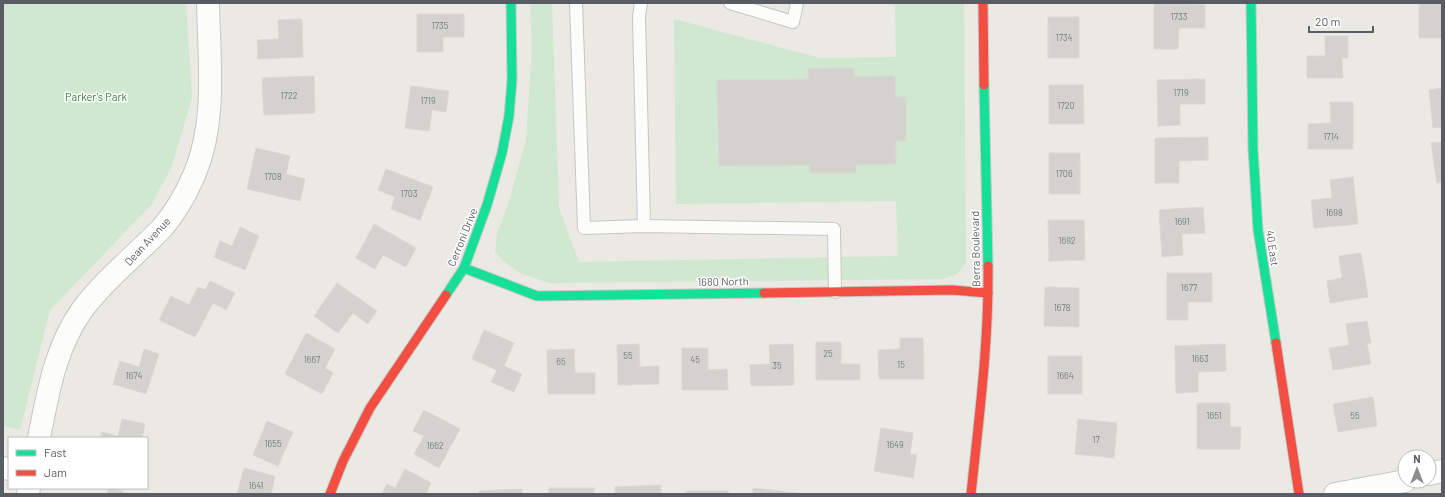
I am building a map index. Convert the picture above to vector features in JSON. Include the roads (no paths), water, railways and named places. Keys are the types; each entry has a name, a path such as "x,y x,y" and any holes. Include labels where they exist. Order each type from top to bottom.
{"street":[{"name":"Dean Avenue","path":"39,437 56,362 70,330 83,310 99,291 163,226 179,204 195,173 203,152 208,130 210,107 208,3"},
{"name":"Cerroni Drive","path":"330,494 343,461 370,408 464,268 487,205 502,153 509,116 512,80 511,3"},
{"name":"Berra Boulevard","path":"971,494 982,384 988,293 983,3"},
{"name":"40 East","path":"1251,3 1253,149 1258,230 1299,494"},
{"name":"1680 North","path":"464,268 537,296 952,290 988,293"},
{"path":"1334,494 1397,482"}],"lane":[{"path":"576,3 584,228 644,226 834,229 835,292"},
{"path":"641,3 639,17 644,226"},
{"path":"730,3 793,22 796,3"}],"park label":[{"name":"Parker's Park","path":"96,96"}]}
